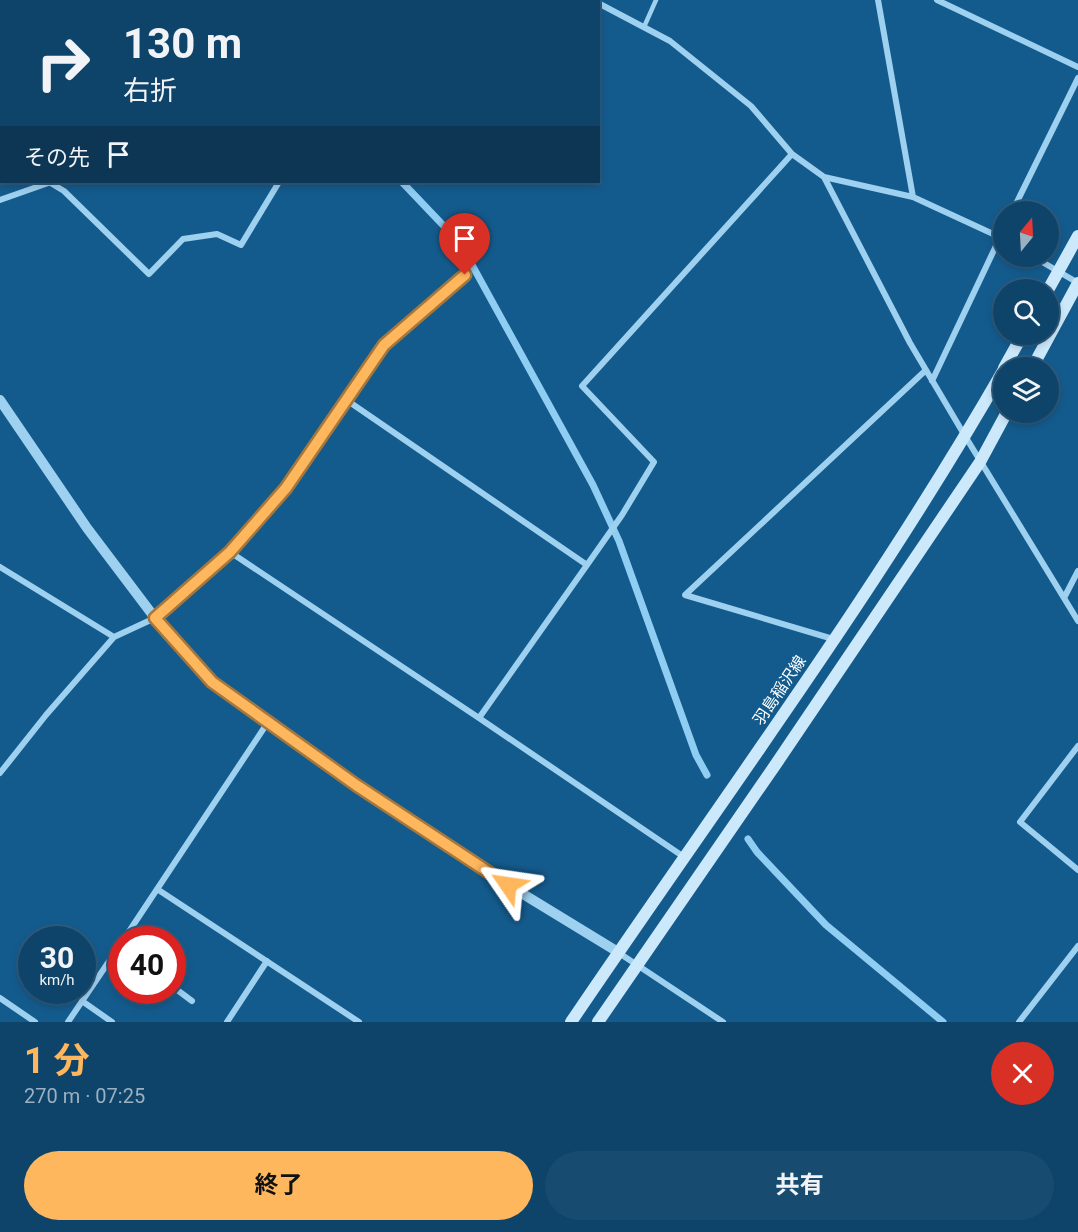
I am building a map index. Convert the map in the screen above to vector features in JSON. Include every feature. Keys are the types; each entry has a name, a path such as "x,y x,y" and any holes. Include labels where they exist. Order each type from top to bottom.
{"main road":[{"path":"1054,279 1078,236"},
{"path":"1038,357 1078,283"},
{"name":"羽島稲沢線","path":"571,1022 760,749 965,436 993,387"},
{"path":"598,1022 980,462 1001,423"}],"street":[{"path":"878,0 913,197"},
{"path":"937,0 1078,67"},
{"path":"600,5 670,41 751,106 792,154 824,177 913,197 993,233"},
{"path":"1017,201 1078,78"},
{"path":"479,718 622,515 654,462 582,386 792,154"},
{"path":"824,177 932,381 1078,621"},
{"path":"0,200 47,183"},
{"path":"52,183 64,191 149,274 183,240 217,234 241,244 278,183"},
{"path":"932,381 993,256"},
{"path":"1049,267 1078,283"},
{"path":"0,773 46,715 114,637 155,618 230,552 286,488 384,345 465,275"},
{"path":"833,639 685,595 926,370"},
{"path":"345,399 587,565"},
{"path":"0,400 87,528 155,618 212,682 356,785 471,861 618,952 723,1022"},
{"path":"230,552 684,857"},
{"path":"0,567 114,637"},
{"path":"1064,598 1078,571"},
{"path":"133,926 268,722"},
{"path":"1078,746 1020,822 1078,870"},
{"path":"157,889 359,1022"},
{"path":"1019,1022 1078,946"},
{"path":"228,1022 267,961"},
{"path":"96,981 108,964"},
{"path":"186,996 192,1001"},
{"path":"0,998 35,1022"},
{"path":"68,1022 80,1004"},
{"path":"86,1004 112,1022"}],"lane":[{"path":"644,27 656,0"}],"waterway":[{"path":"403,183 460,243 593,485 619,541 696,755 707,775"},
{"path":"748,839 757,852 826,925 943,1022"}],"route":[{"path":"465,275 384,345 286,488 230,552 155,618 212,682 356,785 508,885"}]}
